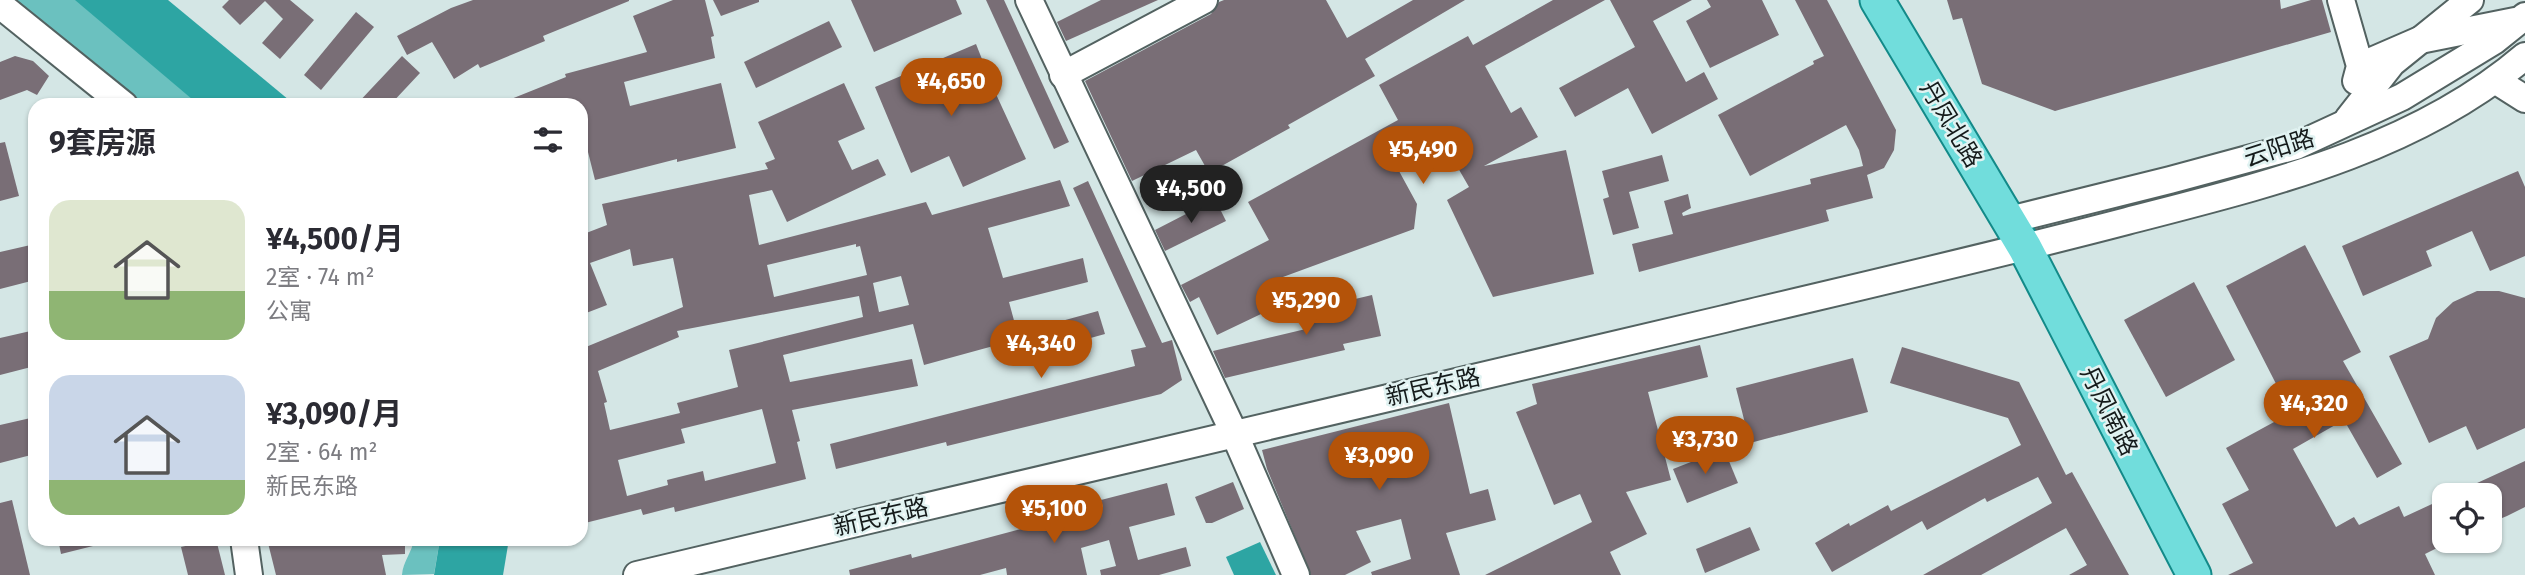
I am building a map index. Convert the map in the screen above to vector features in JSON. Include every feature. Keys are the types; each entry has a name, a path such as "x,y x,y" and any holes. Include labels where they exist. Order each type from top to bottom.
{"main road":[{"name":"丹凤北路","path":"1877,0 2025,248"},
{"name":"丹凤南路","path":"2025,248 2194,575"}],"street":[{"path":"1029,0 1234,433 1296,575"},
{"path":"1063,75 1204,0"},
{"path":"2341,0 2360,66 2345,123"},
{"path":"2345,123 2392,63 2469,0"},
{"path":"0,5 115,98"},
{"path":"2360,66 2420,40 2523,18"},
{"name":"云阳路","path":"2008,220 2296,146 2402,97 2494,41 2523,18"},
{"name":"云阳路","path":"2025,248 2265,185 2378,146 2495,80 2525,56"},
{"path":"2495,80 2525,99"},
{"name":"新民东路","path":"637,575 2025,248"},
{"path":"245,546 249,575"}],"shaded area":[{"path":"1,0 77,0 193,98 122,98"},
{"path":"75,0 168,0 287,98 191,98"},
{"path":"1260,542 1276,575 1234,575 1226,557"},
{"path":"412,546 439,546 434,574 402,575"},
{"path":"439,546 508,546 503,575 434,575"}],"building":[{"path":"229,0 290,0 314,20 280,59 262,43 283,19 265,1 240,25 222,7"},
{"path":"473,0 629,1 543,36 545,41 480,68 478,64 454,79 432,42 407,55 397,36 451,8"},
{"path":"673,0 705,0 714,36 711,37 715,58 624,82 630,106 721,83 736,148 677,162 677,159 595,180 588,152 588,98 514,98 566,77 565,74 647,52 633,16"},
{"path":"713,0 759,0 759,2 721,16"},
{"path":"851,0 956,0 962,14 874,52"},
{"path":"986,0 1004,0 1069,142 1054,149"},
{"path":"1101,0 1158,0 1066,41 1057,22"},
{"path":"1326,0 1347,38 1413,0 1465,0 1365,59 1375,76 1209,173 1196,150 1132,181 1085,81 1211,14 1219,2"},
{"path":"1553,0 1605,0 1485,66 1511,113 1521,107 1538,137 1484,166 1566,150 1594,274 1493,297 1447,200 1469,187 1439,135 1393,160 1417,204 1414,229 1269,282 1280,305 1217,335 1199,297 1190,302 1181,285 1269,240 1248,202 1398,120 1379,85 1468,36 1473,45"},
{"path":"1610,0 1692,0 1653,21 1686,82 1704,72 1718,99 1652,134 1628,88 1575,117 1559,88 1635,47"},
{"path":"1707,0 1762,0 1779,35 1710,68 1686,21 1711,7"},
{"path":"1795,0 1827,0 1896,130 1894,150 1884,168 1867,175 1873,198 1826,210 1829,221 1639,272 1632,244 1673,234 1664,201 1688,194 1691,208 1682,213 1683,216 1811,184 1810,179 1863,166 1859,150 1846,125 1750,176 1718,115 1814,64 1813,61 1824,56"},
{"path":"1947,0 2280,0 2281,9 2311,0 2322,0 2331,32 2055,111 1982,84 1962,18 1953,20"},
{"path":"356,12 374,27 321,90 304,75"},
{"path":"829,21 842,47 756,88 744,62"},
{"path":"976,44 1026,159 963,187 949,156 911,173 875,87"},
{"path":"15,56 33,61 49,76 37,95 27,90 0,100 0,62"},
{"path":"402,56 420,73 397,98 363,98"},
{"path":"844,83 865,129 838,141 852,170 878,159 886,175 787,222 772,190 749,195 759,245 926,202 932,215 1060,180 1070,206 988,228 1003,278 1083,258 1088,282 1009,302 1019,339 924,365 913,324 783,355 790,382 912,359 918,386 792,410 806,479 675,512 674,507 643,515 641,509 588,522 588,346 683,307 673,258 633,266 630,249 590,263 607,305 588,312 588,232 607,225 602,204 768,169 765,163 775,159 758,122","holes":["856,244 856,247 860,246 867,275 774,297 767,265","901,276 909,305 879,312 873,283","859,296 863,317 729,350 738,387 677,403 680,413 610,430 604,403 607,402 598,371 679,337 677,331","762,409 776,463 705,481 703,471 667,480 668,485 627,496 618,460 685,443 681,429"]},
{"path":"5,142 19,196 0,201 0,143"},
{"path":"1662,155 1669,181 1629,192 1639,228 1613,235 1603,199 1609,197 1602,171"},
{"path":"2518,171 2525,187 2525,256 2490,271 2472,231 2426,251 2432,266 2363,296 2342,246"},
{"path":"1088,181 1162,343 1172,340 1182,380 1161,394 947,446 946,442 836,469 830,444 1135,366 1131,350 1146,347 1073,188"},
{"path":"1215,199 1226,221 1165,251 1155,230"},
{"path":"2305,245 2361,352 2343,361 2402,464 2377,478 2344,420 2293,449 2336,527 2354,517 2359,525 2399,506 2404,517 2432,504 2432,550 2425,554 2435,575 2228,575 2253,563 2222,504 2249,490 2226,448 2291,413 2226,286"},
{"path":"28,246 28,282 0,289 0,252"},
{"path":"2194,282 2235,360 2166,397 2124,320"},
{"path":"2477,291 2499,291 2525,298 2525,428 2477,450 2466,426 2429,443 2389,356 2428,339 2436,318 2453,302"},
{"path":"1372,295 1381,336 1343,344 1345,350 1225,378 1213,351 1310,328 1304,304 1332,297 1334,304"},
{"path":"1098,311 1105,334 1036,353 1029,330"},
{"path":"28,332 28,368 0,375 0,338"},
{"path":"1700,345 1708,377 1648,392 1671,480 1626,492 1647,534 1610,552 1621,575 1485,575 1592,522 1580,494 1554,505 1516,412 1537,404 1532,384"},
{"path":"1902,347 2019,382 2066,475 2072,472 2129,575 2069,575 2087,565 2066,528 1981,575 1923,575 2052,503 2038,477 1987,502 1985,498 1927,530 1922,521 1832,572 1815,543 1888,505 1891,511 2021,445 2008,418 1890,383"},
{"path":"1853,358 1868,412 1750,443 1736,388"},
{"path":"1449,403 1470,494 1488,489 1496,520 1446,533 1460,575 1372,575 1371,572 1411,559 1401,519 1356,531 1371,562 1345,575 1311,575 1267,469 1262,450"},
{"path":"28,419 28,456 0,463 0,425"},
{"path":"1724,449 1738,483 1687,503 1673,469"},
{"path":"2525,461 2525,507 2502,518 2502,483 2477,483"},
{"path":"1233,482 1244,509 1206,523 1195,497"},
{"path":"1167,483 1175,515 1129,527 1138,560 1186,547 1191,566 1159,575 1101,575 1100,570 1116,566 1109,540 1081,548 1087,575 1007,575 1006,568 980,575 850,575 849,570 911,554 912,558 1103,507 1101,500"},
{"path":"12,500 30,575 0,575 0,503"},
{"path":"1750,527 1760,550 1705,573 1696,549"},
{"path":"59,546 93,546 61,554"},
{"path":"218,546 225,575 188,575 181,547"},
{"path":"269,546 405,546 405,554 382,555 386,575 276,575"}]}
